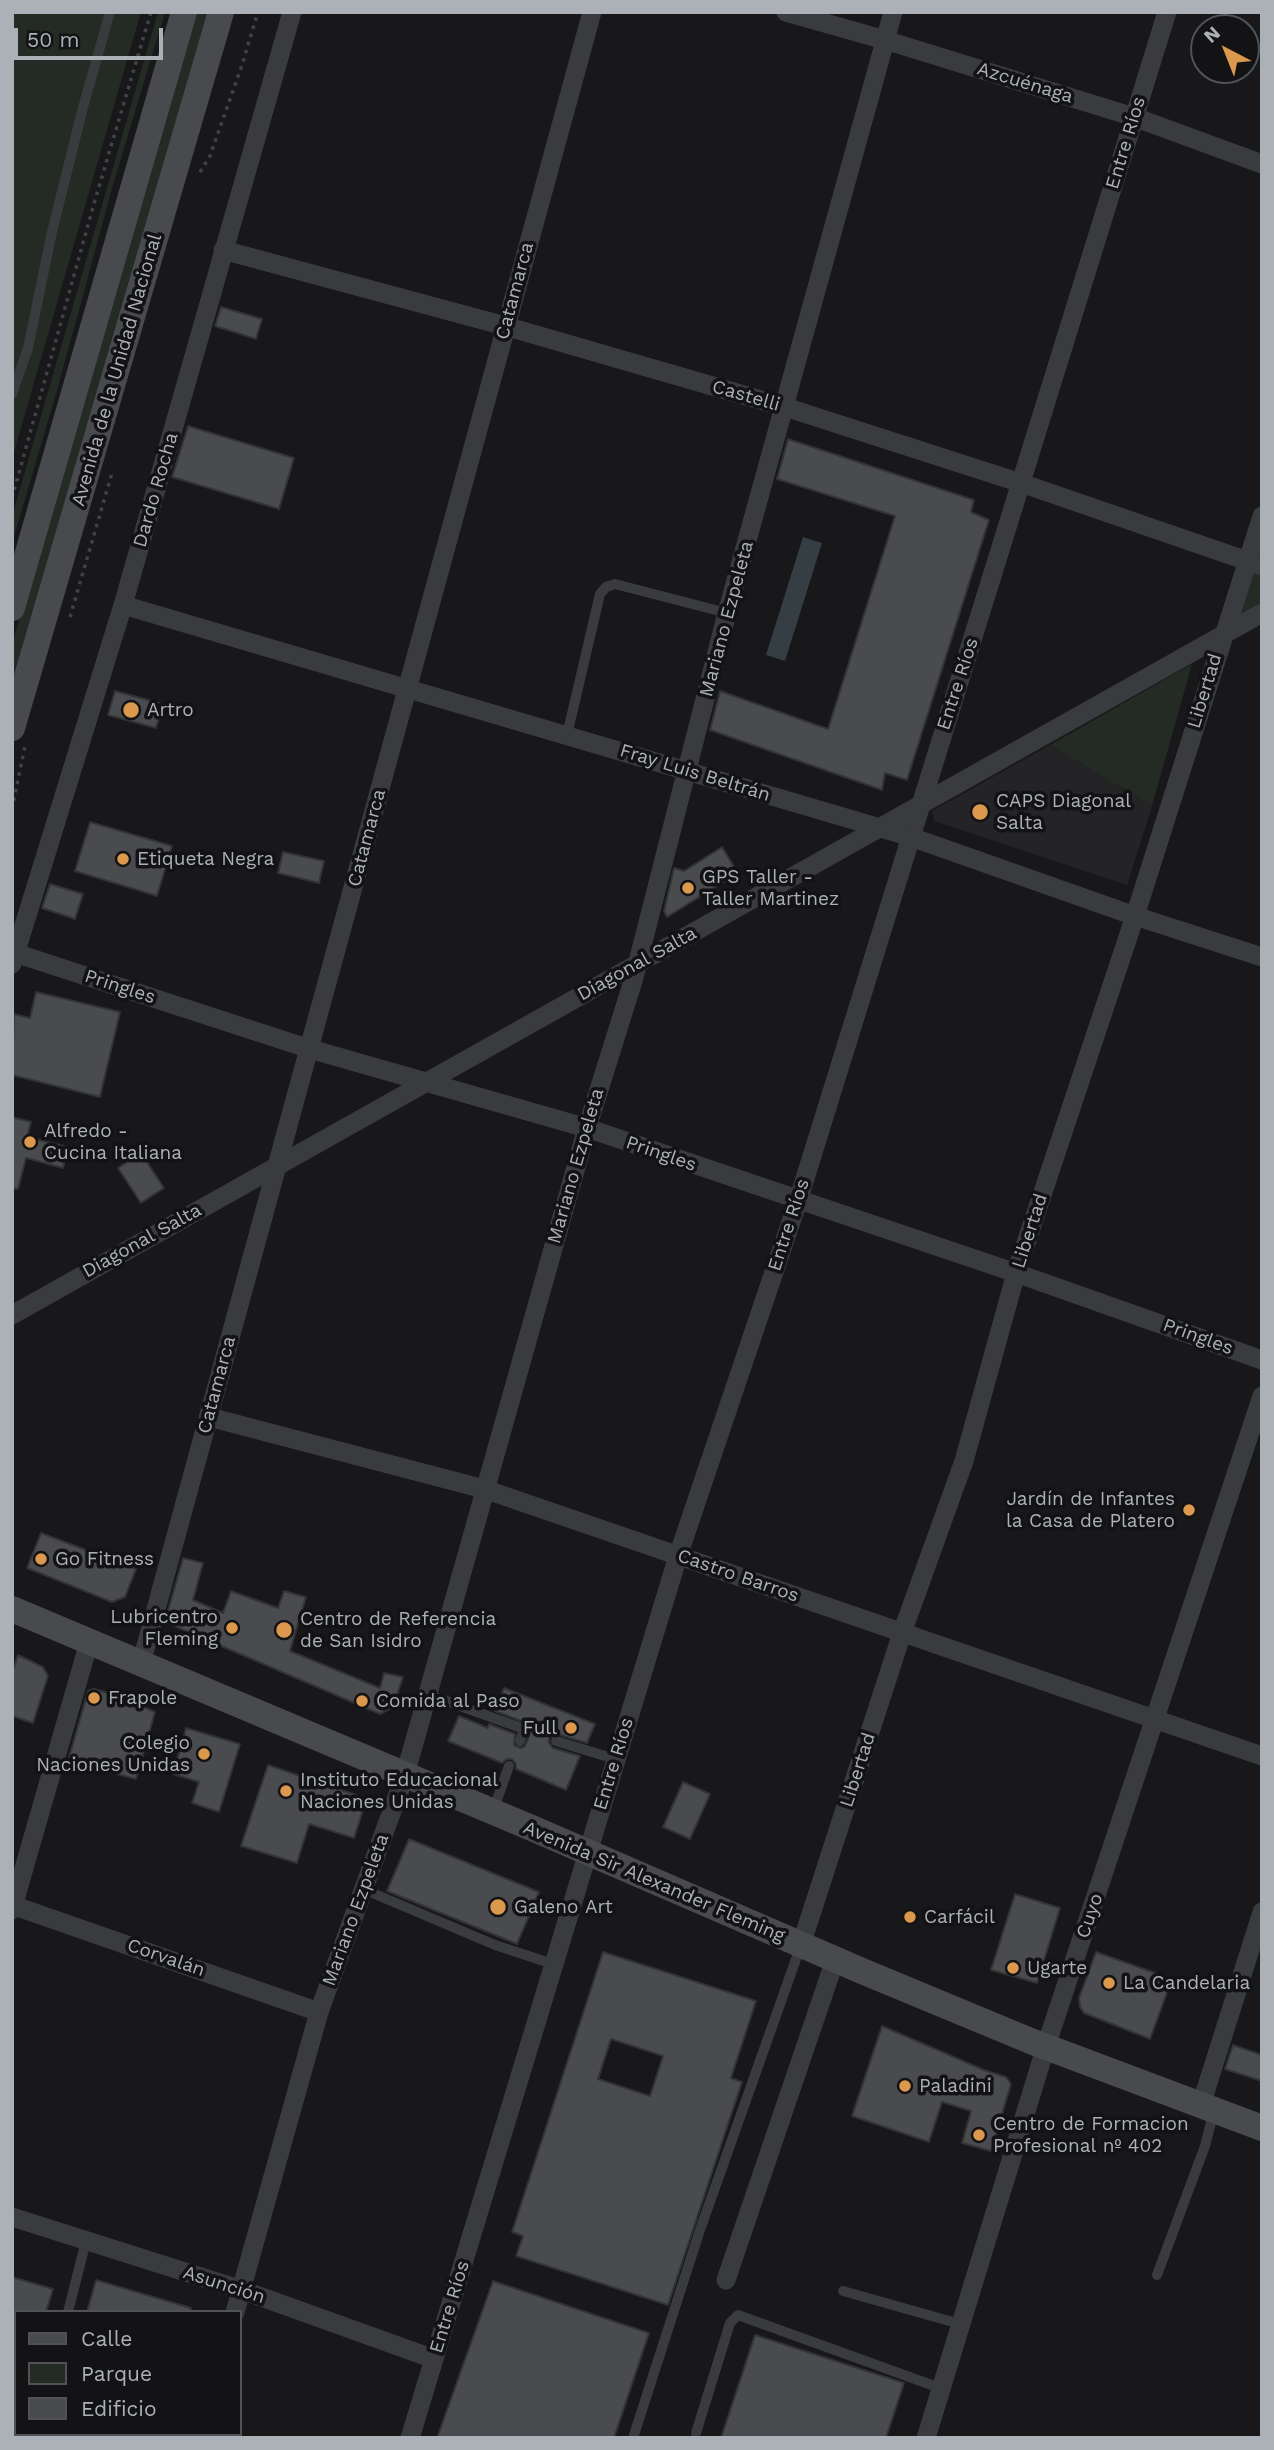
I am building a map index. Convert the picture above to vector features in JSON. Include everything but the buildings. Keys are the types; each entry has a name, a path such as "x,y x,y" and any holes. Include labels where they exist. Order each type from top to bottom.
{"main road":[{"name":"Avenida de la Unidad Nacional","path":"12,608 184,12"},
{"name":"Avenida de la Unidad Nacional","path":"12,728 221,12"},
{"name":"Avenida Sir Alexander Fleming","path":"12,1609 835,1960 1046,2046 1262,2128"}],"street":[{"name":"Dardo Rocha","path":"14,959 123,605 292,12"},
{"name":"Catamarca","path":"141,1664 592,12"},
{"name":"Azcuénaga","path":"786,12 1134,117 1262,164"},
{"name":"Mariano Ezpeleta","path":"236,2310 319,2012 405,1775 587,1128 638,963 727,613 893,12"},
{"name":"Entre Ríos","path":"410,2438 678,1556 798,1200 1167,12"},
{"name":"Castelli","path":"223,250 505,326 785,407 1021,483 1255,564"},
{"name":"Libertad","path":"801,1945 902,1633 964,1461 1016,1273 1135,916 1222,635 1255,564 1262,516"},
{"name":"Fray Luis Beltrán","path":"123,605 911,836 1135,916 1262,957"},
{"name":"Diagonal Salta","path":"12,1315 1262,613"},
{"name":"Pringles","path":"14,959 424,1083 587,1128 1016,1273 1262,1360"},
{"name":"Cuyo","path":"926,2438 1046,2046 1262,1396"},
{"name":"Castro Barros","path":"209,1416 484,1489 1262,1756"},
{"path":"13,1907 89,1642"},
{"name":"Corvalán","path":"13,1907 319,2012"},
{"path":"1208,2108 1262,1912"},
{"path":"726,2280 835,1960"},
{"name":"Asunción","path":"12,2217 242,2290 434,2359"}],"lane":[{"path":"12,394 28,348 52,232 110,12"},
{"path":"566,735 600,594 606,587 615,584 727,613"},
{"path":"428,1693 529,1731 520,1741"},
{"path":"556,1741 615,1759"},
{"path":"493,1812 509,1766"},
{"path":"363,1889 495,1945 553,1964"},
{"path":"633,2438 699,2230 801,1945"},
{"path":"1157,2275 1205,2146 1208,2108"},
{"path":"69,2310 86,2241"},
{"path":"843,2291 960,2325"},
{"path":"696,2433 730,2323 738,2315 940,2388"}],"path":[{"path":"12,498 95,200 151,12"}],"shaded area":[{"path":"803,537 822,543 785,661 766,655"},
{"path":"1050,745 1152,806 1127,885 934,821 932,811"}],"green space":[{"path":"12,12 141,12 12,459"},
{"path":"158,12 165,12 12,543 12,516"},
{"path":"193,12 210,12 12,694 12,644"},
{"path":"1247,561 1262,566 1262,613 1222,635"},
{"path":"1192,664 1152,806 1050,745"}],"place":[{"name":"Artro","path":"131,710"},
{"name":"CAPS Diagonal Salta","path":"980,812"},
{"name":"Etiqueta Negra","path":"123,859"},
{"name":"GPS Taller - Taller Martinez","path":"688,888"},
{"name":"Alfredo - Cucina Italiana","path":"30,1142"},
{"name":"Jardín de Infantes la Casa de Platero","path":"1189,1510"},
{"name":"Go Fitness","path":"41,1559"},
{"name":"Lubricentro Fleming","path":"232,1628"},
{"name":"Centro de Referencia de San Isidro","path":"284,1630"},
{"name":"Frapole","path":"94,1698"},
{"name":"Comida al Paso","path":"362,1701"},
{"name":"Full","path":"571,1728"},
{"name":"Colegio Naciones Unidas","path":"204,1754"},
{"name":"Instituto Educacional Naciones Unidas","path":"286,1791"},
{"name":"Galeno Art","path":"498,1907"},
{"name":"Carfácil","path":"910,1917"},
{"name":"Ugarte","path":"1013,1968"},
{"name":"La Candelaria","path":"1109,1983"},
{"name":"Paladini","path":"905,2086"},
{"name":"Centro de Formacion Profesional nº 402","path":"979,2135"}]}
